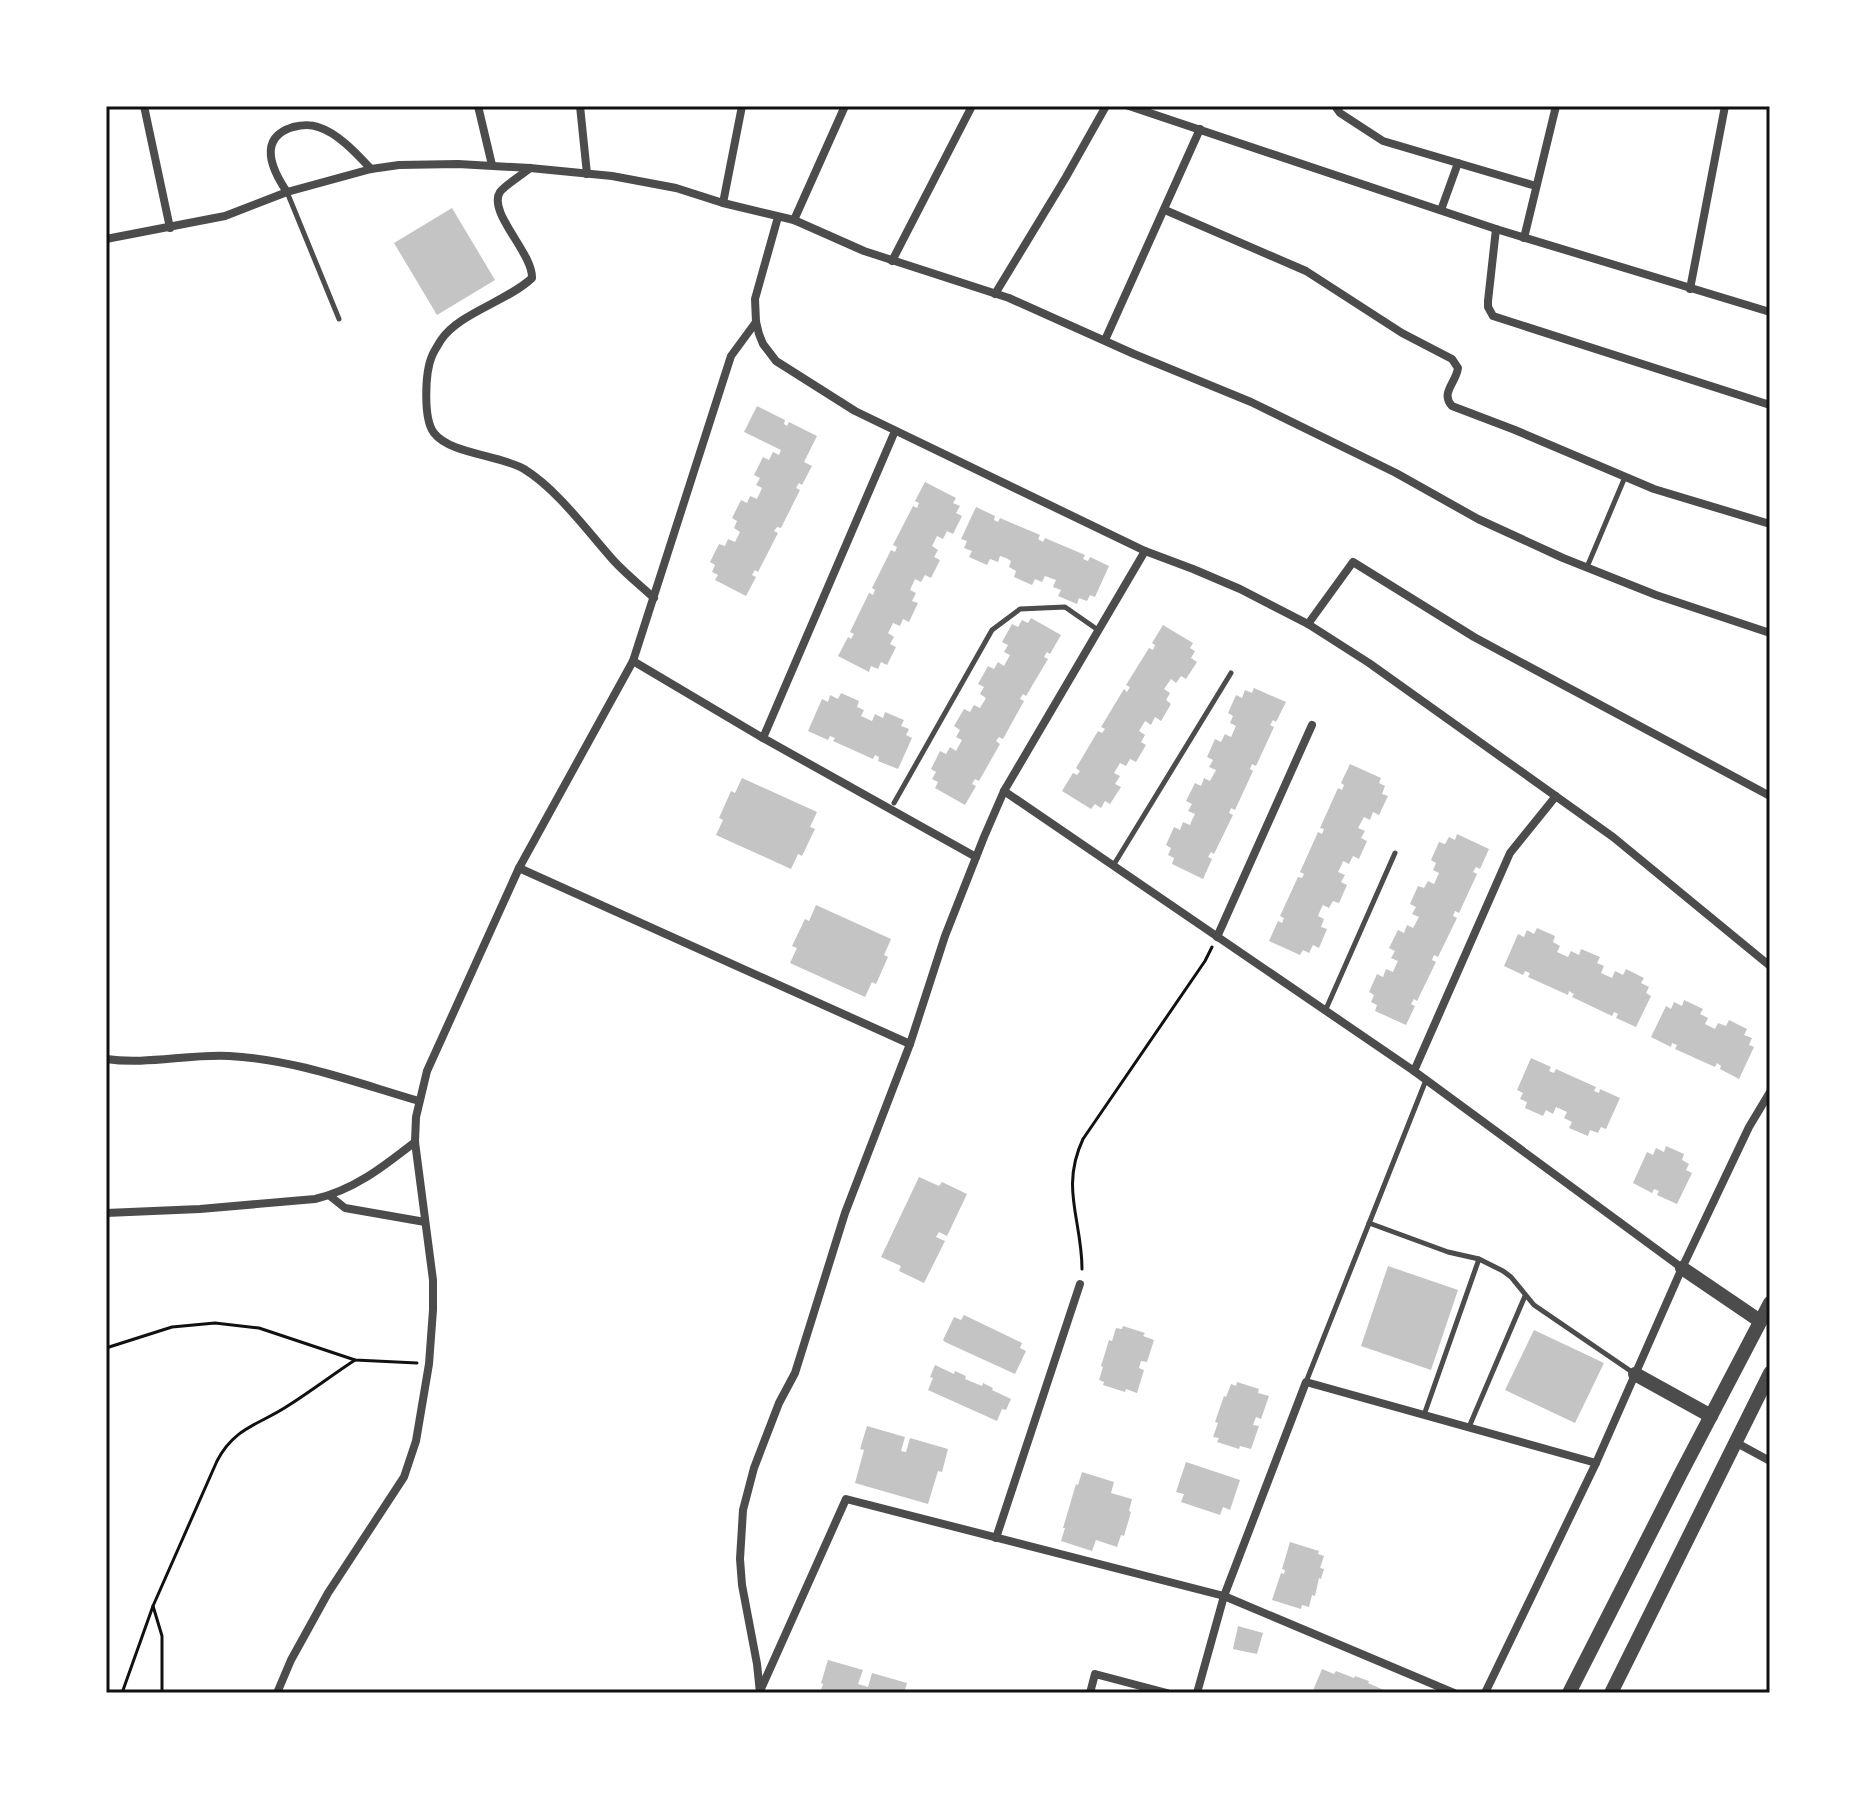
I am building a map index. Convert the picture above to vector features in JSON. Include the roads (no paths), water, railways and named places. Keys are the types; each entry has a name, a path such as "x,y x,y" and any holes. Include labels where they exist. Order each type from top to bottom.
{"street":[{"path":"144,106 170,228"},
{"path":"478,106 492,165"},
{"path":"580,106 587,174"},
{"path":"723,203 742,106"},
{"path":"794,220 845,106"},
{"path":"892,261 972,106"},
{"path":"995,294 1106,106"},
{"path":"1129,106 1524,238 1770,312"},
{"path":"1335,106 1340,113 1383,141 1536,186"},
{"path":"1524,238 1556,106"},
{"path":"1690,289 1725,106"},
{"path":"287,192 271,163 270,150 278,135 300,125 322,128 371,169"},
{"path":"1105,340 1200,129"},
{"path":"1441,210 1458,163"},
{"path":"106,239 225,216 287,192 371,169 399,165 530,168 676,188 794,220 864,251 1009,298 1251,402 1396,473 1478,519 1587,568 1770,633"},
{"path":"530,168 501,192 498,199 502,219 530,263 532,278 460,322 443,336 431,358 426,404 429,425 442,441 522,468 542,482 617,565 654,598"},
{"path":"1165,210 1306,271 1402,333 1452,359 1458,368 1458,374 1446,395 1452,406 1654,489 1770,524"},
{"path":"778,217 755,299 756,322 763,344 776,361 855,411 895,431 1145,551 1240,589 1308,624 1369,663 1613,837 1770,966"},
{"path":"1496,229 1488,307 1493,316 1770,405"},
{"path":"277,1693 297,1648 328,1593 404,1477 416,1441 433,1325 433,1280 415,1142 419,1101 427,1071 519,868 633,661 731,356 756,322"},
{"path":"763,738 895,431"},
{"path":"760,1692 740,1559 748,1489 766,1435 795,1373 845,1213 910,1044 945,936 1004,791 1145,551"},
{"path":"1308,624 1353,562 1474,637 1770,796"},
{"path":"633,661 976,857"},
{"path":"1217,937 1312,725"},
{"path":"1004,791 1414,1071 1682,1268 1760,1321"},
{"path":"1414,1071 1510,853 1556,796"},
{"path":"519,868 910,1044"},
{"path":"106,1059 133,1062 211,1056 247,1058 293,1065 419,1101"},
{"path":"1485,1693 1596,1463 1682,1268 1749,1127 1770,1092"},
{"path":"106,1213 200,1209 330,1196 361,1182 415,1142"},
{"path":"330,1196 345,1208 425,1222"},
{"path":"996,1538 1080,1284"},
{"path":"1569,1693 1770,1303"},
{"path":"1611,1693 1770,1373"},
{"path":"1635,1374 1711,1416"},
{"path":"1197,1693 1224,1596 1306,1382 1596,1463"},
{"path":"1735,1442 1770,1461"},
{"path":"760,1692 846,1499 1224,1596 1454,1693"},
{"path":"1090,1693 1095,1674 1167,1693"}],"lane":[{"path":"287,192 339,319"},
{"path":"1587,568 1625,477"},
{"path":"894,803 992,630 1020,609 1065,607 1099,630"},
{"path":"1113,866 1231,673"},
{"path":"1325,1011 1395,853"},
{"path":"1306,1382 1426,1080"},
{"path":"1369,1223 1448,1252 1479,1259 1503,1271 1534,1305 1635,1374"},
{"path":"1424,1415 1479,1259"},
{"path":"1469,1427 1525,1296"}]}
